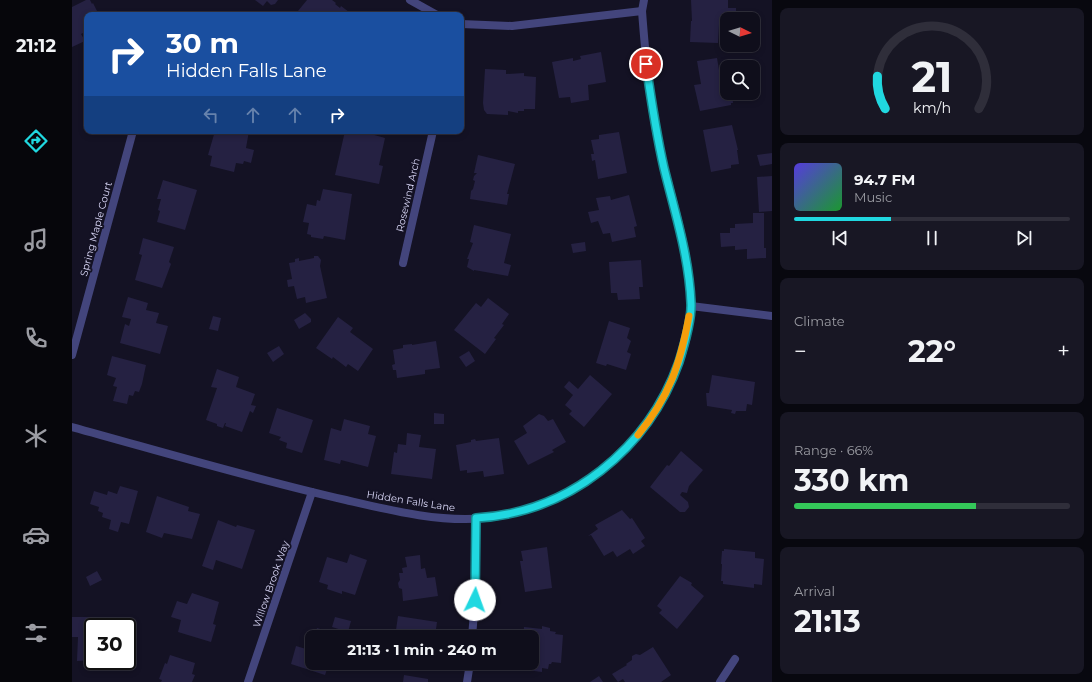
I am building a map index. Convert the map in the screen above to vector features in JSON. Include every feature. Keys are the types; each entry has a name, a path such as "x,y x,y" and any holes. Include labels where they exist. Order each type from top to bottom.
{"street":[{"path":"410,0 432,12"},
{"name":"Hidden Falls Lane","path":"72,426 312,492 371,506 453,519 476,518 511,513 547,503 580,486 610,464 629,446 652,418 671,385 683,350 691,306 684,243 664,168 652,108 642,11 644,0"},
{"path":"464,24 512,26 642,11"},
{"name":"Spring Maple Court","path":"72,355 131,134"},
{"name":"Rosewind Arch","path":"403,263 432,134"},
{"path":"691,306 772,316"},
{"name":"Willow Brook Way","path":"248,682 312,492"},
{"path":"473,630 476,588 476,518"},
{"path":"720,682 735,659"},
{"path":"467,682 469,670"}],"building":[{"path":"86,0 90,0 98,12 84,12 84,32 81,34 84,41 72,47 72,7"},
{"path":"255,0 278,0 275,4 271,5 267,1 263,6"},
{"path":"307,0 332,0 340,8 341,6 349,12 300,12 298,11"},
{"path":"691,0 728,0 728,8 736,8 736,12 720,12 718,43 690,42 692,21"},
{"path":"601,52 606,82 588,85 589,100 571,103 570,97 559,98 552,62 573,58 573,61 581,59 580,56"},
{"path":"717,58 720,76 720,100 733,100 733,103 731,103 731,105 700,111 694,85 701,84 697,61"},
{"path":"485,69 506,70 506,74 524,73 524,76 536,77 535,109 524,109 524,111 518,111 518,113 508,111 508,115 487,114 484,110 483,103"},
{"path":"732,125 738,150 739,164 731,165 731,168 711,172 703,130"},
{"path":"619,132 627,173 598,179 595,160 592,161 591,154 594,154 591,140 599,139 599,135"},
{"path":"214,134 248,134 246,148 254,150 251,163 244,161 243,164 236,163 234,172 210,166 212,156 208,155"},
{"path":"344,134 371,134 385,138 379,165 383,166 379,184 335,175"},
{"path":"772,153 772,164 760,166 757,155"},
{"path":"478,155 515,164 507,194 509,194 507,205 470,199 475,181 473,180 474,176 477,173 474,173"},
{"path":"772,176 772,211 759,212 757,177"},
{"path":"163,180 197,190 185,230 157,222 161,199 157,199"},
{"path":"323,189 352,194 345,240 324,236 323,239 311,237 311,235 307,234 309,223 303,222 307,204 316,206 317,200 320,201"},
{"path":"629,195 637,226 634,227 636,237 612,242 610,233 603,234 598,221 591,223 588,212 599,210 596,198 610,196 611,200"},
{"path":"753,213 764,213 764,248 766,248 766,258 747,259 747,249 735,250 735,246 721,247 720,233 730,233 730,228 735,228 735,224 753,223"},
{"path":"474,225 511,234 504,263 511,265 508,276 474,271 467,267 469,259 467,259 473,243 470,242"},
{"path":"143,238 174,247 169,262 171,264 162,288 135,280 142,255 139,254"},
{"path":"585,242 586,251 573,253 571,244"},
{"path":"314,256 318,256 321,260 320,266 327,298 306,303 305,297 297,299 294,286 288,287 287,280 292,279 289,263 295,262 295,259 299,258 299,261 314,258"},
{"path":"641,260 643,287 639,287 640,299 618,300 617,293 611,293 609,262"},
{"path":"128,297 148,303 146,310 159,313 156,323 168,326 160,354 120,343 125,324 129,326 131,319 122,317"},
{"path":"488,298 509,314 502,324 504,325 494,338 496,339 485,354 454,330 476,303 481,307"},
{"path":"305,313 311,319 311,322 299,329 294,320"},
{"path":"213,316 221,318 218,331 209,329"},
{"path":"338,317 353,328 350,332 373,349 358,371 348,364 346,367 333,357 332,359 316,348"},
{"path":"609,321 630,328 627,338 631,341 627,352 631,354 626,370 607,364 606,366 596,363"},
{"path":"436,341 440,368 425,370 425,374 397,378 396,370 393,370 392,365 395,364 393,350 403,348 403,345"},
{"path":"279,346 284,354 273,362 267,353"},
{"path":"469,351 475,361 466,367 459,357"},
{"path":"112,356 146,365 139,392 135,391 133,396 129,395 127,404 113,401 117,387 113,386 116,378 107,375"},
{"path":"217,369 239,377 236,387 255,394 251,405 256,406 253,413 250,411 242,432 225,426 226,423 223,428 206,420 217,388 211,387"},
{"path":"590,375 612,394 584,427 569,414 572,411 565,405 573,395 564,387 569,381 578,389"},
{"path":"712,375 755,382 752,405 747,404 746,411 736,411 735,414 731,413 732,410 707,406 706,393 709,393"},
{"path":"277,408 313,420 302,453 286,448 287,443 279,440 281,437 269,433"},
{"path":"434,413 444,414 444,424 434,424"},
{"path":"539,414 544,416 548,421 553,419 566,442 552,450 554,452 528,465 514,441 527,433 523,426"},
{"path":"344,419 370,426 368,434 376,436 368,467 341,460 340,464 324,460 331,428 341,431"},
{"path":"407,433 421,435 419,447 436,449 432,479 391,474 394,452 397,453 398,444 406,445"},
{"path":"499,438 504,474 484,477 483,471 467,473 467,470 460,471 456,445 471,442 471,440 475,439 476,441"},
{"path":"681,451 703,470 689,486 687,493 682,492 680,495 688,502 689,507 685,512 680,512 650,487 667,465 669,466"},
{"path":"120,486 138,491 129,524 121,522 118,532 109,529 111,520 102,517 103,513 98,511 99,507 90,504 94,491 107,495 108,491 117,494"},
{"path":"157,496 189,507 188,511 200,514 192,539 164,533 162,538 146,532"},
{"path":"622,510 630,519 632,518 645,538 641,541 645,546 633,554 630,549 617,557 613,551 604,556 591,535 588,536 598,529 595,525"},
{"path":"218,520 236,527 237,525 255,530 242,569 216,560 213,570 202,566"},
{"path":"547,547 552,588 525,592 520,561 523,561 521,551"},
{"path":"724,549 755,552 755,558 764,559 762,585 754,584 754,588 723,584 723,581 721,581 721,564 722,551 724,551"},
{"path":"350,554 367,560 355,595 342,591 342,594 327,589 328,585 319,582 327,557 347,563"},
{"path":"420,555 421,569 425,568 427,578 435,577 438,596 403,601 402,589 399,588 398,583 400,580 399,573 403,573 402,568 407,567 405,557"},
{"path":"97,571 102,580 90,586 86,577"},
{"path":"680,576 692,583 691,585 704,596 677,629 659,613 662,610 657,606"},
{"path":"192,593 219,602 213,624 216,625 211,642 178,632 181,620 171,617 177,601 187,604"},
{"path":"398,616 437,622 436,630 396,630"},
{"path":"72,617 104,617 84,618 84,661 77,661 78,637 72,637"},
{"path":"335,617 351,621 349,630 342,630 332,627"},
{"path":"542,626 550,628 550,631 556,632 555,634 563,635 561,663 552,662 549,664 548,669 542,668 542,672 527,670 539,670 539,630 524,630 524,627 542,629"},
{"path":"296,646 305,649 305,669 291,664"},
{"path":"653,647 671,675 661,682 625,682 623,679 618,682 612,674 627,665 626,664 632,660 632,656 636,654 640,655"},
{"path":"170,655 195,663 192,674 195,675 192,682 161,682 162,680 159,679 165,663 167,664"},
{"path":"310,670 327,670 325,675"},
{"path":"404,675 428,679 428,682 403,682"},
{"path":"599,676 603,682 590,682"}],"slow traffic":[{"path":"638,435 652,418 671,385 683,350 689,316"}],"route":[{"path":"475,600 476,518 486,518 511,513 547,503 580,486 610,464 629,446 652,418 671,385 683,350 691,306 689,281 684,243 664,168 652,108 646,64"}]}
